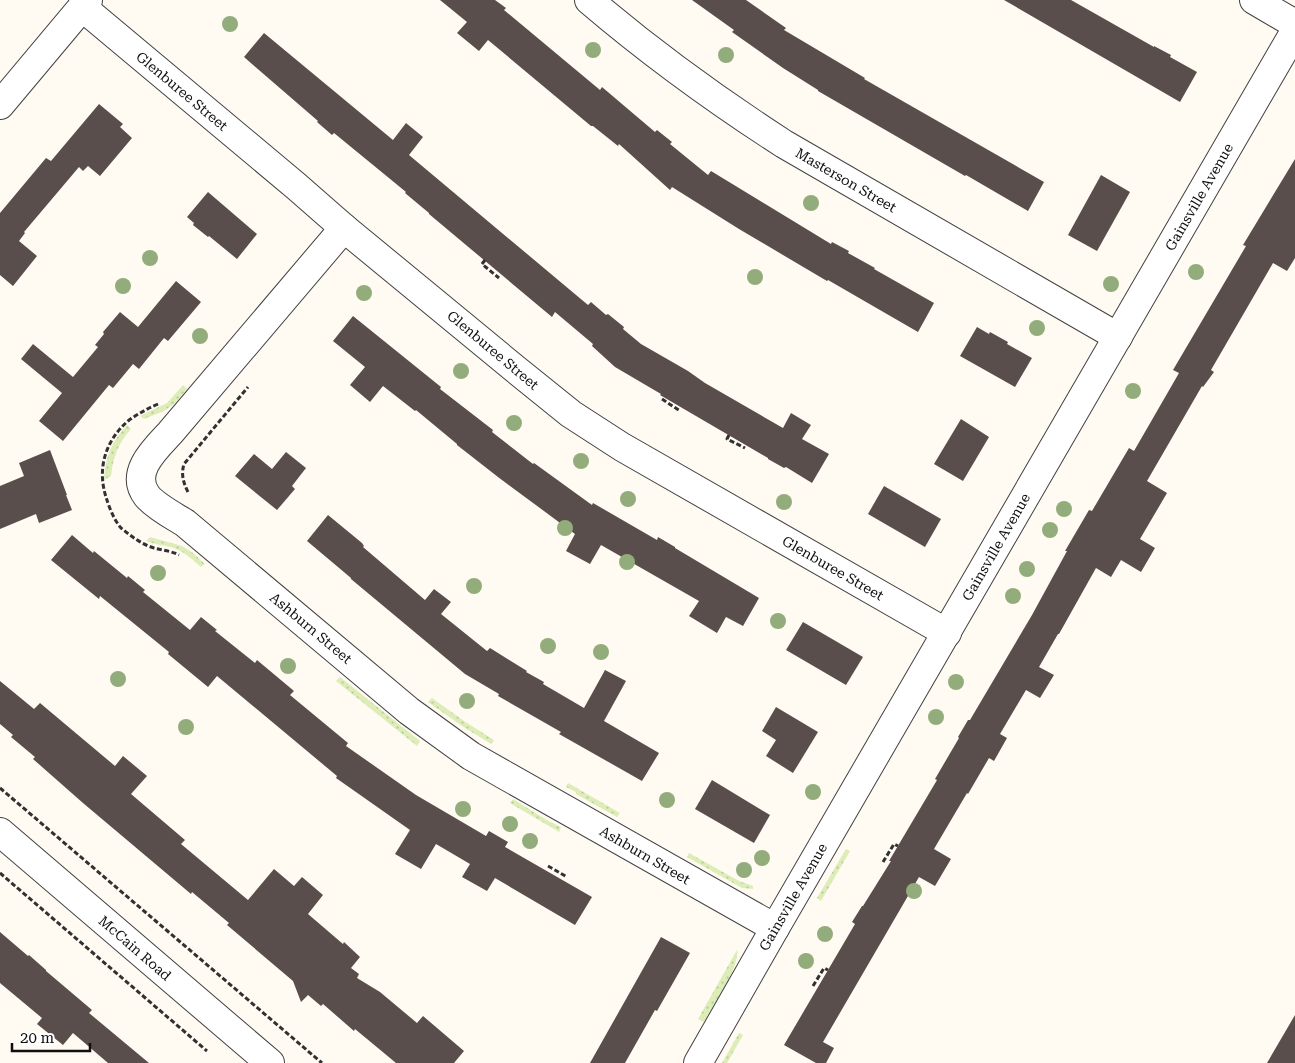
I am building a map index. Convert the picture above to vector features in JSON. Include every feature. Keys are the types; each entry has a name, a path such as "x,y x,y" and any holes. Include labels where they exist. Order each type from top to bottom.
{"street":[{"name":"Masterson Street","path":"589,0 662,59 738,115 784,144 1118,337"},
{"path":"1254,0 1295,24"},
{"path":"0,105 85,4"},
{"name":"Glenburee Street","path":"85,4 344,228 571,414 622,447 947,633"},
{"name":"Gainsville Avenue","path":"698,1063 1295,32"},
{"name":"Ashburn Street","path":"344,228 152,452 143,466 141,481 146,495 156,504 186,523 409,711 446,739 482,762 775,928"},
{"name":"McCain Road","path":"0,832 270,1063"}],"path":[{"path":"485,260 482,264 499,278"},
{"path":"193,497 187,491 182,478 184,464 248,387"},
{"path":"662,400 680,411"},
{"path":"729,434 728,439 744,448"},
{"path":"0,788 322,1063"},
{"path":"883,862 894,844 898,846"},
{"path":"548,866 568,877"},
{"path":"0,873 207,1051"},
{"path":"813,986 824,968 828,970"}],"green space":[{"path":"183,385 187,389 174,404 164,411 144,419 140,416 167,403"},
{"path":"127,425 131,429 117,451 111,476 104,480 110,450 117,437"},
{"path":"150,537 182,546 205,564 201,567 189,556 178,550 146,541"},
{"path":"340,677 420,741 417,746 336,681"},
{"path":"432,698 494,740 491,744 462,726 428,702"},
{"path":"568,783 620,813 617,817 576,794 576,792 566,787"},
{"path":"513,799 561,827 559,832 510,803"},
{"path":"846,849 850,851 821,901 817,898"},
{"path":"689,853 739,881 753,886 753,889 742,888 687,857"},
{"path":"737,950 734,966 719,997 704,1022 698,1019"},
{"path":"739,1033 743,1035 727,1063 722,1063"}],"building":[{"path":"440,0 495,0 506,8 504,10 600,90 602,87 655,132 657,130 672,142 670,144 708,175 711,171 831,244 832,242 849,251 848,253 874,269 934,303 918,332 827,281 672,187 670,190 619,144 618,146 591,126 488,40 479,51 457,33 467,22"},
{"path":"692,0 746,0 786,28 784,30 864,79 1044,182 1028,211 818,91 732,32 734,30"},
{"path":"1004,0 1071,0 1171,55 1170,57 1197,72 1180,102"},
{"path":"264,33 393,140 406,123 423,137 409,155 588,305 591,302 606,315 608,314 641,344 783,428 791,413 811,425 802,439 829,454 812,483 786,467 784,468 768,459 615,367 592,346 593,344 555,312 552,317 429,214 406,192 334,133 332,135 244,57"},
{"path":"99,104 123,124 120,127 132,138 100,176 88,166 83,171 79,167 24,232 19,241 37,256 13,286 0,275 0,213 46,158 51,161"},
{"path":"1295,159 1295,258 1287,271 1273,263 1211,370 1214,372 1202,386 1147,481 1167,493 1140,539 1155,548 1141,572 1121,560 1111,577 1096,568 1039,667 1054,675 1040,698 1026,690 1000,734 1007,738 994,761 989,758 934,849 951,859 935,886 919,877 823,1042 834,1048 826,1063 816,1063 784,1045 855,924 852,922 891,861 889,861 937,780 935,779 958,737 1032,615 1067,551 1065,551 1089,510 1092,511 1129,448 1134,451 1179,373 1173,370 1246,246 1243,245"},
{"path":"1101,175 1130,192 1097,251 1068,235"},
{"path":"208,192 257,234 237,259 193,225 194,223 187,217"},
{"path":"176,281 201,302 168,341 164,338 139,369 133,364 113,388 109,385 63,441 39,421 62,393 21,359 33,344 73,377 98,347 95,345 104,334 103,332 120,312 138,327"},
{"path":"353,316 441,387 440,389 493,430 492,432 533,464 592,505 593,503 657,540 658,537 759,598 743,626 726,617 717,633 689,616 699,601 601,545 590,564 566,551 575,534 498,477 416,410 383,386 370,402 350,385 365,367 333,341"},
{"path":"977,327 1008,342 1007,344 1032,358 1015,387 960,356"},
{"path":"961,419 989,437 963,481 934,464"},
{"path":"50,450 72,510 39,523 36,514 0,529 0,486 24,476 19,463"},
{"path":"286,452 306,468 292,486 295,489 277,510 235,476 254,454 272,469"},
{"path":"884,486 941,519 925,547 868,514"},
{"path":"328,515 425,600 434,589 451,602 441,614 487,651 490,648 544,682 543,684 584,708 605,670 626,681 604,721 659,753 642,781 559,734 561,732 498,696 499,694 465,674 351,579 307,541"},
{"path":"72,535 127,578 128,576 145,590 143,592 190,630 201,617 217,630 215,631 255,663 257,660 294,691 290,695 348,743 346,746 416,795 486,836 489,831 508,842 505,847 592,897 575,925 495,878 487,891 462,877 470,864 436,844 421,869 395,854 410,830 336,778 337,776 217,676 208,687 168,654 169,652 100,596 99,599 51,560"},
{"path":"803,622 863,657 846,685 786,650"},
{"path":"0,681 34,709 40,703 115,766 123,756 147,776 131,794 185,840 181,844 248,900 274,869 294,886 302,877 323,895 308,914 360,957 351,968 359,974 357,978 380,992 417,1023 423,1016 464,1051 454,1063 396,1063 355,1029 354,1031 323,1004 321,1006 308,995 301,1002 293,981 227,925 229,923 192,892 191,894 83,803 11,737 13,735 0,724"},
{"path":"776,707 818,732 793,773 766,756 776,740 762,731"},
{"path":"712,780 770,815 754,843 695,809"},
{"path":"0,932 92,1010 89,1013 149,1063 108,1063 73,1033 63,1045 37,1024 42,1018 0,983"},
{"path":"661,937 690,953 625,1063 590,1063"},
{"path":"1295,1015 1295,1063 1267,1063"}]}
